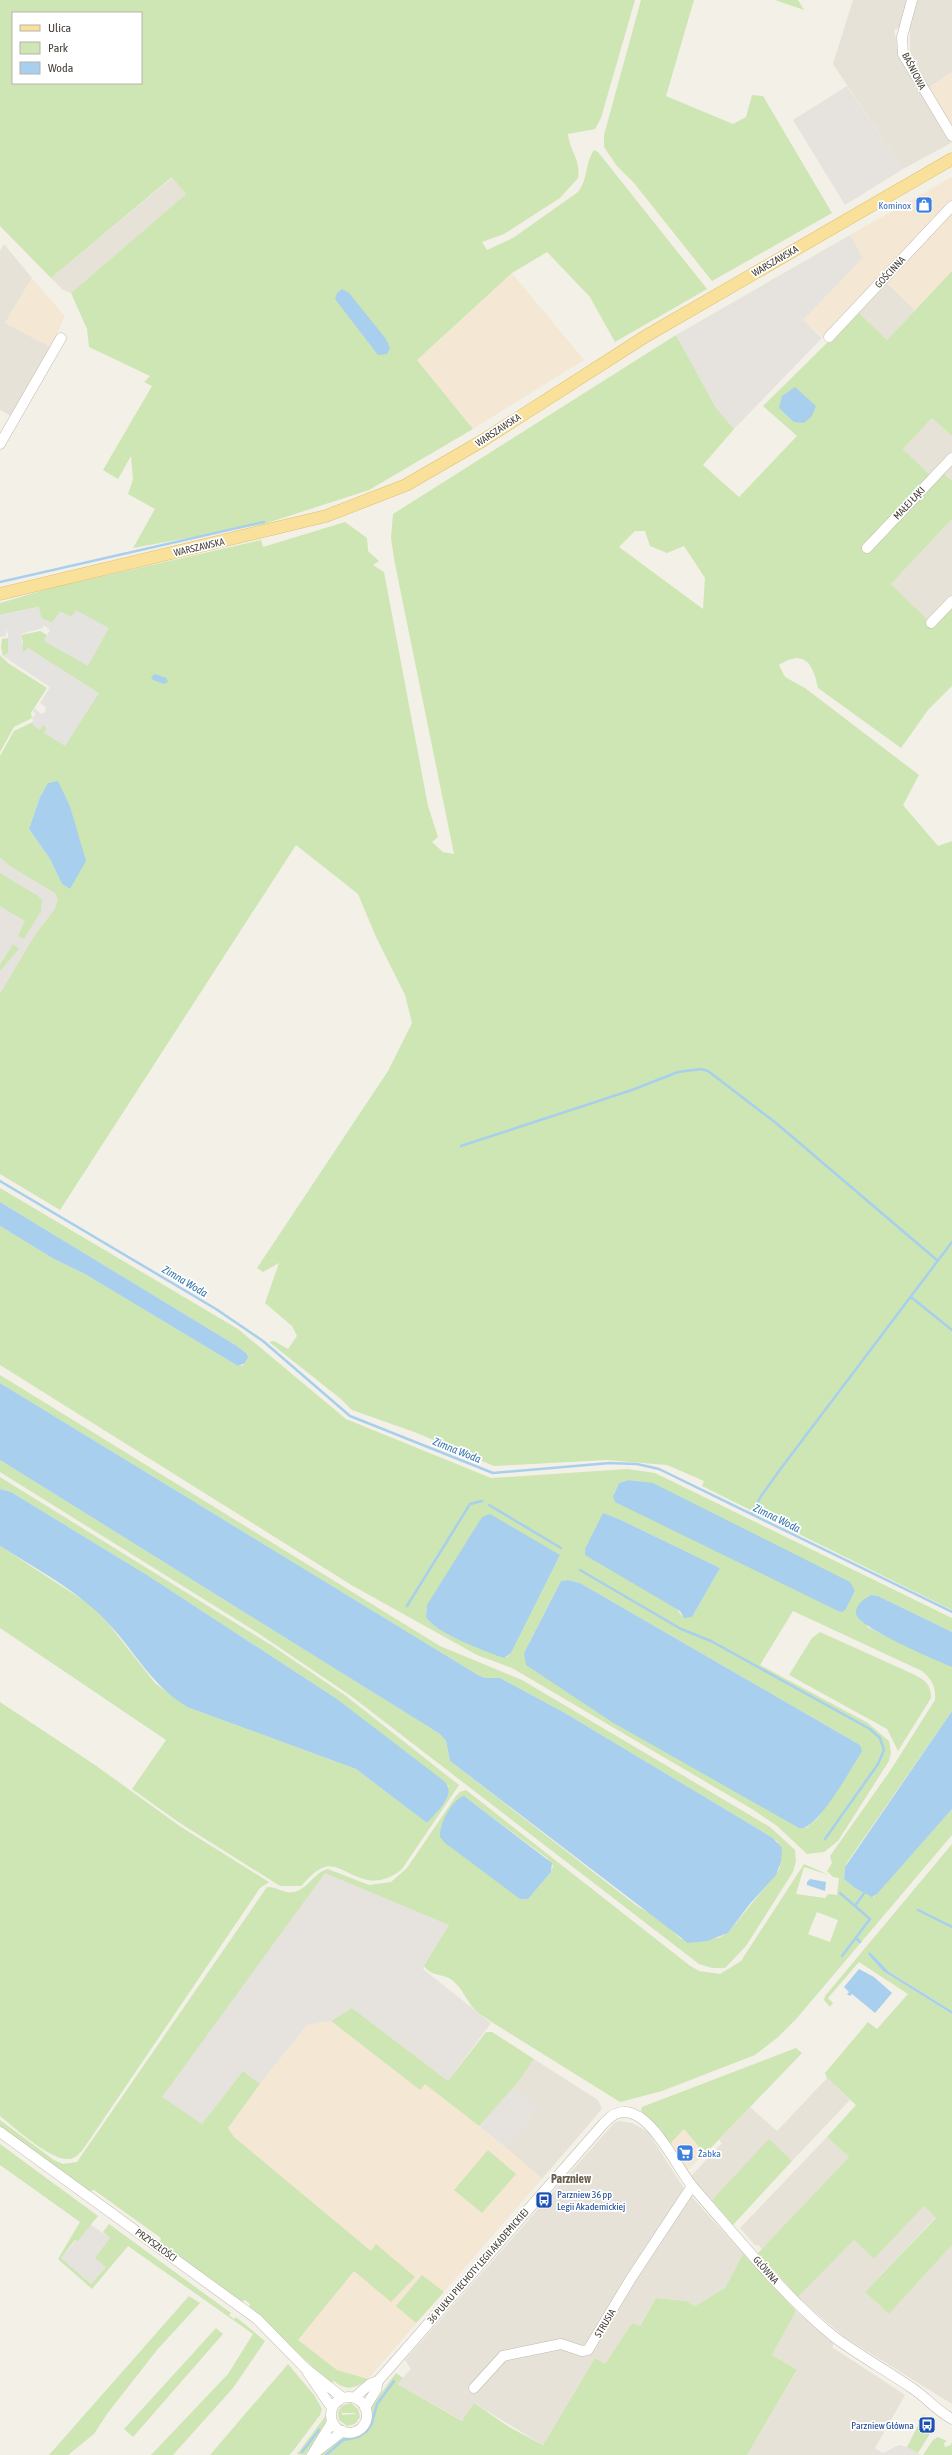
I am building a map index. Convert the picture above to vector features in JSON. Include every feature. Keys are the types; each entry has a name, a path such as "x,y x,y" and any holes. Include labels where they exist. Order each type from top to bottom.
{"main road":[{"name":"WARSZAWSKA","path":"0,594 326,516 400,488 482,441 652,332 952,159"}],"street":[{"name":"BAŚNIOWA","path":"912,0 902,37 903,54 952,136"},
{"name":"GOŚCINNA","path":"829,337 952,206"},
{"path":"0,444 61,338"},
{"name":"MAŁEJ ŁĄKI","path":"867,548 952,458"},
{"path":"931,623 952,601"},
{"name":"36 PUŁKU PIECHOTY LEGII AKADEMICKIEJ","path":"365,2408 378,2381 605,2122 618,2112 633,2113"},
{"name":"GŁÓWNA","path":"633,2113 657,2132 679,2170 692,2186 780,2287 801,2307 846,2345 928,2399 935,2400 952,2411"},
{"name":"PRZYSZŁOŚCI","path":"0,2132 244,2309 269,2330 305,2368 343,2398"},
{"name":"STRUSIA","path":"474,2388 503,2356 561,2344 582,2351 588,2350 630,2280 692,2186"},
{"name":"PRZYSZŁOŚCI","path":"305,2368 332,2408"},
{"name":"36 PUŁKU PIECHOTY LEGII AKADEMICKIEJ","path":"354,2398 370,2384 378,2381"},
{"path":"312,2455 332,2422 332,2408 343,2398 354,2398 365,2408 366,2416 362,2426 353,2432 343,2431 332,2422"},
{"name":"GŁÓWNA","path":"928,2399 932,2406 952,2419"},
{"path":"312,2455 343,2431"}],"shaded area":[{"path":"853,0 907,0 899,28 894,30 900,57 951,143 903,169 833,64"},
{"path":"918,0 952,0 952,72 928,88 910,56 910,27"},
{"path":"952,72 952,127 928,88"},
{"path":"847,86 903,169 845,205 793,120"},
{"path":"173,177 186,194 71,293 63,290 51,278"},
{"path":"952,177 952,200 823,337 802,320 863,258 850,235"},
{"path":"952,213 952,271 915,310 887,283"},
{"path":"850,235 863,258 803,320 822,338 734,429 716,408 676,335"},
{"path":"4,244 32,278 5,323 51,347 11,416 0,410 0,251"},
{"path":"512,273 584,360 473,429 417,360"},
{"path":"32,278 65,316 51,347 5,323"},
{"path":"887,283 915,310 887,340 859,313"},
{"path":"932,418 952,436 952,451 930,475 903,449"},
{"path":"952,464 952,481 943,473"},
{"path":"952,519 952,594 928,620 891,584"},
{"path":"39,607 41,618 52,623 60,612 71,617 76,610 109,628 88,666 44,641 50,630 43,625 43,628 21,634 23,652 28,648 99,693 65,746 44,733 47,727 43,725 40,730 34,726 32,717 36,715 33,711 35,708 41,714 45,712 46,707 40,703 50,687 3,656 8,653 8,635 6,629 6,636 0,637 0,615"},
{"path":"0,850 70,889 0,1017"},
{"path":"325,1872 449,1925 423,1969 491,2023 448,2081 352,2008 331,2021 307,2025 260,2084 243,2071 202,2124 161,2097"},
{"path":"331,2021 420,2090 425,2083 505,2147 542,2179 368,2379 337,2370 299,2342 293,2334 234,2137 228,2128 260,2084 307,2025"},
{"path":"534,2059 598,2100 602,2109 542,2179 505,2147 537,2110 512,2088"},
{"path":"827,2078 850,2100 792,2161 769,2140 712,2200 692,2178 692,2175 722,2143 719,2140 750,2107 777,2131"},
{"path":"512,2088 537,2110 505,2147 479,2126"},
{"path":"619,2121 632,2123 648,2132 683,2187 743,2254 725,2288 695,2306 686,2301 656,2298 639,2327 632,2323 605,2364 595,2358 543,2445 474,2403 463,2421 397,2384 411,2369 405,2360 614,2123"},
{"path":"684,2129 705,2154 686,2172 669,2145"},
{"path":"827,2137 849,2157 762,2249 758,2245 755,2245 740,2228"},
{"path":"924,2206 936,2217 865,2292 889,2314 952,2245 952,2404 844,2337 798,2297 854,2240 874,2259"},
{"path":"90,2224 110,2238 106,2267 91,2284 61,2258"},
{"path":"796,2311 834,2344 832,2347 905,2395 871,2455 747,2455 797,2371 772,2355"},
{"path":"899,2445 907,2447 921,2455 871,2455 875,2448 883,2453"}],"green space":[{"path":"0,0 635,0 601,118 595,129 568,134 570,145 578,165 578,178 560,198 504,234 482,242 487,250 513,238 578,192 594,150 598,152 707,289 615,342 590,297 547,252 512,273 417,360 473,429 369,490 264,524 133,548 155,509 128,494 133,479 131,456 118,479 103,470 152,386 144,382 150,376 89,347 87,329 71,293 186,194 172,177 51,278 0,226"},
{"path":"641,0 694,0 666,96 733,124 746,117 752,95 763,96 832,213 712,281 634,183 617,166 604,147 604,135"},
{"path":"775,0 798,0 804,10"},
{"path":"952,271 952,436 932,418 903,449 930,475 943,473 952,481 952,519 891,584 934,626 952,607 952,686 928,710 901,748 818,688 813,672 806,662 795,658 779,665 785,677 805,688 919,775 903,805 938,846 952,841 952,1610 702,1486 704,1481 667,1465 606,1460 494,1466 417,1433 352,1410 341,1399 269,1342 274,1341 288,1349 297,1336 292,1326 265,1303 279,1263 263,1272 257,1268 388,1071 412,1023 405,995 376,937 358,894 296,845 60,1210 0,1174 0,994 35,935 55,909 58,900 55,893 10,866 0,857 0,756 14,731 33,722 34,726 44,725 47,728 44,733 99,694 28,648 24,653 21,650 23,642 21,635 40,631 47,635 44,641 72,617 60,612 52,623 41,618 38,607 0,615 0,603 55,587 261,540 263,547 345,522 367,538 368,551 379,561 373,565 384,572 428,806 438,837 432,842 443,852 454,854 395,564 391,538 393,514 676,335 716,408 734,429 703,465 739,497 797,436 763,406 828,342 830,343 859,313 887,340","holes":["635,531 645,531 650,546 667,553 684,546 705,578 703,609 619,547","58,782 70,806 85,861 70,889 62,884 50,859 29,829 40,797 48,783"]},
{"path":"8,638 8,653 3,656 1,647 2,639"},
{"path":"0,655 8,663 47,688 31,713 32,718 14,727 0,752"},
{"path":"0,873 38,896 42,900 41,911 24,939 18,936 25,921 0,906"},
{"path":"13,944 19,949 0,971 0,965"},
{"path":"0,1188 238,1329 346,1419 491,1478 627,1469 655,1473 952,1618 952,1632 878,1596 871,1595 867,1627 952,1667 952,1711 848,1861 845,1867 844,1879 855,1888 874,1897 952,1809 952,1835 797,2018 777,2038 755,2055 662,2091 620,2102 478,2013 452,1980 445,1976 430,1972 424,1966 449,1925 325,1873 162,2097 202,2124 243,2071 260,2084 228,2128 234,2137 371,2251 376,2244 415,2277 391,2302 354,2271 298,2340 337,2370 368,2379 360,2385 351,2388 343,2387 334,2381 331,2384 249,2307 250,2304 245,2300 242,2302 160,2242 161,2238 94,2190 90,2191 0,2126 0,2120 54,2160 63,2164 77,2162 267,1887 285,1892 297,1891 306,1886 320,1873 328,1869 369,1885 391,1882 407,1868 456,1796 460,1792 466,1790 689,1965 699,1971 720,1974 741,1961 804,1864 829,1875 804,1867 796,1894 825,1898 828,1894 837,1895 839,1878 833,1877 827,1871 832,1863 830,1856 890,1771 935,1700 934,1687 931,1680 922,1671 793,1611 760,1665 868,1723 889,1741 891,1753 889,1761 838,1841 824,1852 807,1854 777,1826 752,1809 512,1668 477,1655 353,1586 0,1365 0,1226 54,1259 85,1274 238,1366 243,1365 247,1360 246,1353 237,1346 0,1202","holes":["629,1480 639,1481 855,1591 846,1609 613,1495 619,1483","603,1513 619,1519 720,1568 692,1617 682,1616","560,1555 511,1653 507,1657 451,1636 440,1630 426,1617 427,1605","568,1580 580,1583 860,1745 860,1755 818,1818 806,1828 524,1653 561,1581","465,1797 547,1858 553,1866 551,1872 528,1899 441,1827 457,1802","817,1912 838,1920 830,1942 808,1934"]},
{"path":"0,1375 440,1646 522,1680 770,1827 795,1850 796,1861 793,1872 746,1946 725,1968 712,1968 699,1964 351,1696 258,1633 0,1472 0,1460 440,1734 446,1741 450,1761 637,1906 658,1918 681,1939 718,1938 728,1933 779,1870 781,1862 778,1842 773,1838 565,1713 500,1678 485,1678 478,1675 0,1383"},
{"path":"0,1477 271,1645 346,1696 459,1785 402,1869 389,1877 377,1880 366,1879 330,1866 316,1871 301,1886 280,1886 180,1823 132,1789 166,1740 0,1628 0,1546 89,1604 107,1622 155,1683 187,1707 356,1769 427,1823 449,1786 337,1699 147,1575 11,1492 0,1489"},
{"path":"820,1632 921,1678 930,1689 931,1698 898,1751 887,1729 789,1675 812,1638"},
{"path":"0,1702 95,1765 181,1827 269,1882 260,1888 84,2148 77,2156 70,2159 60,2158 42,2149 0,2116"},
{"path":"952,1844 952,2011 889,1972 870,1952 883,1971 952,2014 952,2245 889,2314 865,2292 936,2218 924,2206 874,2259 854,2240 798,2297 758,2253 849,2157 827,2137 856,2105 827,2078 825,2073 868,2022 877,2029 908,1994 859,1962 828,1998 833,2003 830,2007 824,2000 825,1996"},
{"path":"352,2008 448,2081 486,2032 492,2032 534,2059 518,2082 479,2126 425,2084 420,2090 331,2021"},
{"path":"796,2048 802,2053 705,2154 684,2129 669,2145 662,2131 641,2111 642,2107"},
{"path":"769,2139 792,2161 733,2225 712,2200"},
{"path":"0,2144 98,2216 77,2242 75,2240 61,2258 91,2284 106,2267 95,2258 110,2238 103,2232 109,2224 231,2313 229,2315 234,2319 236,2317 265,2341 233,2388 173,2455 151,2455 228,2374 253,2334 128,2246 92,2289 58,2259 80,2222 0,2165"},
{"path":"488,2150 516,2174 482,2213 454,2190"},
{"path":"743,2254 796,2311 772,2355 797,2370 747,2455 320,2455 344,2436 358,2434 365,2429 370,2420 370,2408 396,2373 403,2378 397,2384 462,2421 474,2403 509,2427 543,2445 595,2358 605,2364 632,2323 640,2326 656,2298 686,2301 695,2306 725,2288"},
{"path":"422,2275 444,2292 416,2323 396,2306"},
{"path":"189,2296 200,2303 157,2350 107,2414 94,2434 68,2455 49,2455"},
{"path":"216,2328 223,2334 133,2437 124,2429"},
{"path":"288,2364 314,2395 322,2409 320,2415 293,2451 289,2455 210,2455"},
{"path":"351,2403 358,2409 360,2417 355,2424 347,2426 339,2420 338,2412 341,2407 342,2415 355,2414 357,2420 355,2413 342,2413 341,2406"},
{"path":"327,2414 324,2430 305,2455 297,2454"},
{"path":"924,2414 926,2429 929,2428 931,2432 918,2453 907,2447"},
{"path":"938,2437 947,2441 944,2443 945,2447 951,2445 952,2441 952,2455 923,2455 933,2440"}],"water":[{"path":"342,289 349,293 386,339 390,348 387,354 378,355 335,299 337,293"},
{"path":"795,387 816,406 812,416 804,423 794,422 779,408 782,396"},
{"path":"155,674 166,678 168,682 164,684 153,680 151,677"},
{"path":"58,781 70,806 86,861 70,889 62,884 50,859 29,829 40,797 48,783"},
{"path":"0,1202 237,1346 246,1353 248,1357 245,1363 238,1366 85,1274 54,1259 0,1226"},
{"path":"0,1383 478,1675 485,1678 500,1678 565,1713 773,1838 782,1848 781,1862 776,1875 749,1905 728,1933 707,1941 688,1943 450,1761 446,1741 440,1734 0,1460"},
{"path":"629,1480 653,1483 850,1582 855,1591 846,1609 842,1612 838,1611 615,1502 613,1496 619,1483"},
{"path":"0,1489 11,1492 147,1575 337,1699 444,1781 448,1786 449,1792 444,1803 427,1823 356,1769 187,1707 173,1697 152,1677 117,1633 95,1610 56,1580 0,1546"},
{"path":"603,1513 619,1519 720,1568 692,1617 684,1618 680,1611 585,1555 585,1549"},
{"path":"490,1514 560,1555 511,1653 504,1658 449,1635 431,1623 426,1617 427,1605 482,1517"},
{"path":"568,1580 580,1583 860,1745 862,1751 860,1755 823,1811 814,1821 806,1827 799,1828 612,1722 526,1665 524,1653 561,1581"},
{"path":"871,1595 878,1596 952,1632 952,1667 883,1635 860,1620 856,1614 858,1605"},
{"path":"952,1711 952,1809 877,1894 872,1897 855,1888 844,1879 845,1867"},
{"path":"464,1796 552,1863 551,1872 528,1899 520,1899 445,1843 440,1837 440,1832 447,1813 459,1798"},
{"path":"810,1879 826,1882 825,1891 807,1885 807,1882"},
{"path":"870,1952 889,1972 952,2011 952,2014 883,1971 868,1954"},
{"path":"859,1969 874,1977 892,1993 875,2013 852,1994 850,1996 847,1994 849,1992 844,1987"}],"waterway":[{"path":"0,582 264,522"},
{"path":"461,1146 632,1090 678,1072 701,1069 708,1071 776,1123 938,1261"},
{"name":"Zimna Woda","path":"0,1181 216,1309 263,1341 350,1416 493,1473 610,1463 637,1464 659,1469 952,1612"},
{"path":"752,1513 761,1496 782,1467 952,1242"},
{"path":"911,1297 952,1330"},
{"path":"407,1606 470,1504 482,1501"},
{"path":"489,1505 561,1548"},
{"path":"580,1570 681,1629 711,1641 870,1729 880,1738 884,1750 878,1764 825,1839"},
{"path":"840,1893 870,1919 842,1956"},
{"path":"855,1906 864,1893"},
{"path":"918,1910 952,1927"},
{"path":"857,1939 860,1942"},
{"path":"326,2455 343,2440 358,2437 367,2431 372,2423 377,2404 394,2381"},
{"path":"302,2452 319,2430"}],"place":[{"name":"Kominox","path":"924,205"},
{"name":"Żabka","path":"685,2153"},
{"name":"Parzniew 36 pp Legii Akademickiej","path":"544,2200"},
{"name":"Parzniew Główna","path":"927,2425"}],"district":[{"name":"Parzniew","path":"571,2179"}]}
